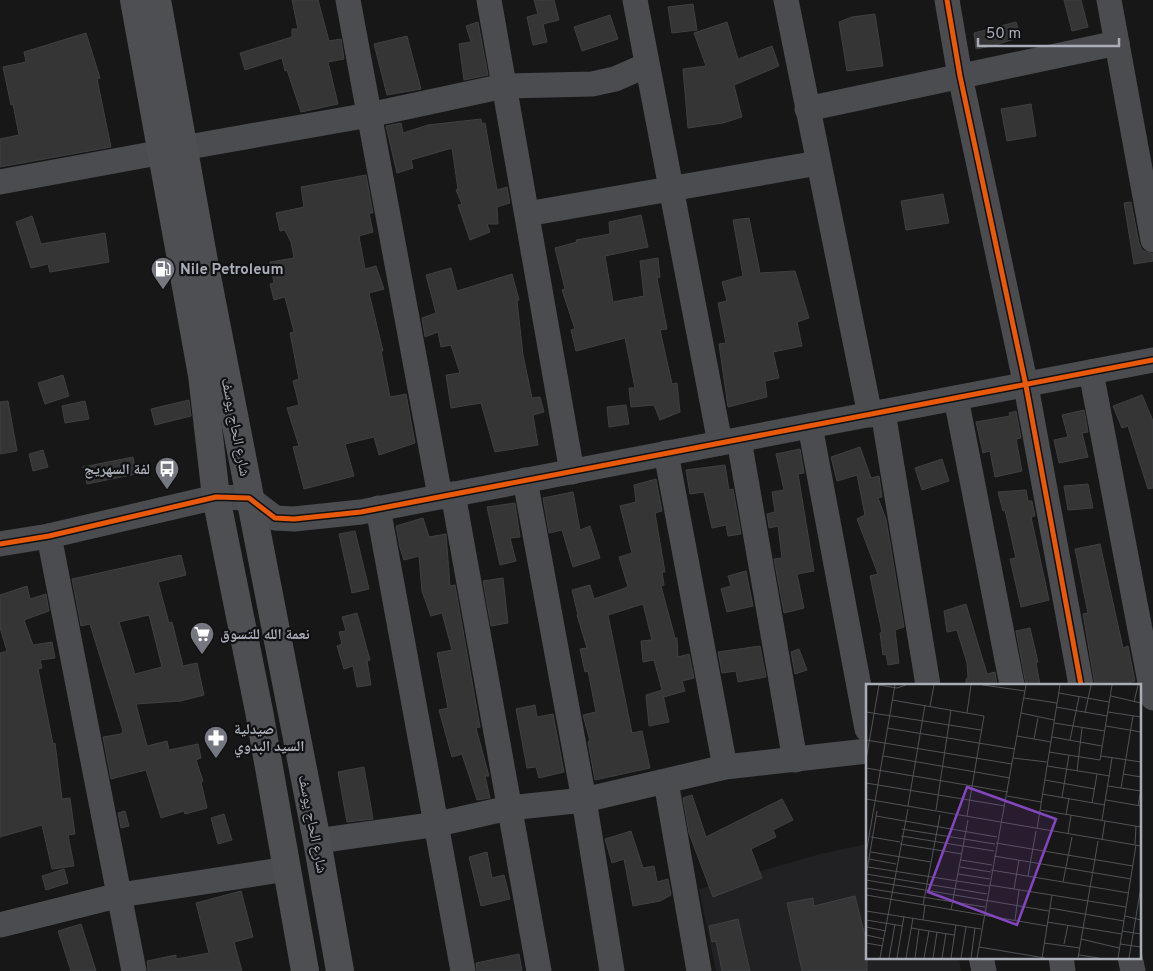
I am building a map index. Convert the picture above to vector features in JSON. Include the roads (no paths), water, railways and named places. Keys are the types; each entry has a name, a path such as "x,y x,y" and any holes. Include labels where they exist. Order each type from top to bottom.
{"main road":[{"name":"شارع الحاج يوسف","path":"134,0 173,150 249,498 317,841 340,971"},
{"name":"شارع الحاج يوسف","path":"158,0 173,150 216,497 259,711 305,971"}],"street":[{"path":"348,0 369,115 509,808 539,971"},
{"path":"489,0 572,472"},
{"path":"634,0 671,188 729,441 795,760"},
{"path":"786,0 818,163 876,414 928,684"},
{"path":"947,0 960,76 1026,386 1081,684"},
{"path":"1110,0 1153,240"},
{"path":"807,109 1117,44"},
{"path":"0,182 369,115 504,86 592,84 615,79 647,65"},
{"path":"527,214 818,163"},
{"path":"0,544 49,536 216,497 249,498 275,518 294,519 378,508 1026,386 1153,360"},
{"path":"1091,372 1153,698"},
{"path":"956,398 1012,684"},
{"path":"810,426 866,724"},
{"path":"666,453 725,767"},
{"path":"525,480 584,800 612,971"},
{"path":"378,508 438,824 463,971"},
{"path":"49,536 134,971"},
{"path":"1140,708 1153,706"},
{"path":"317,841 438,824 509,808 584,800 725,767 866,751"},
{"path":"666,782 699,971"},
{"path":"0,924 120,895 287,868"},
{"path":"982,958 984,971"},
{"path":"1061,958 1063,971"},
{"path":"1130,958 1133,971"}],"place":[{"name":"Nile Petroleum","path":"163,290"},
{"name":"لفة السهريج","path":"167,490"},
{"name":"نعمة الله للتسوق","path":"202,655"},
{"name":"صيدلية السيد البدوي","path":"216,759"}]}
